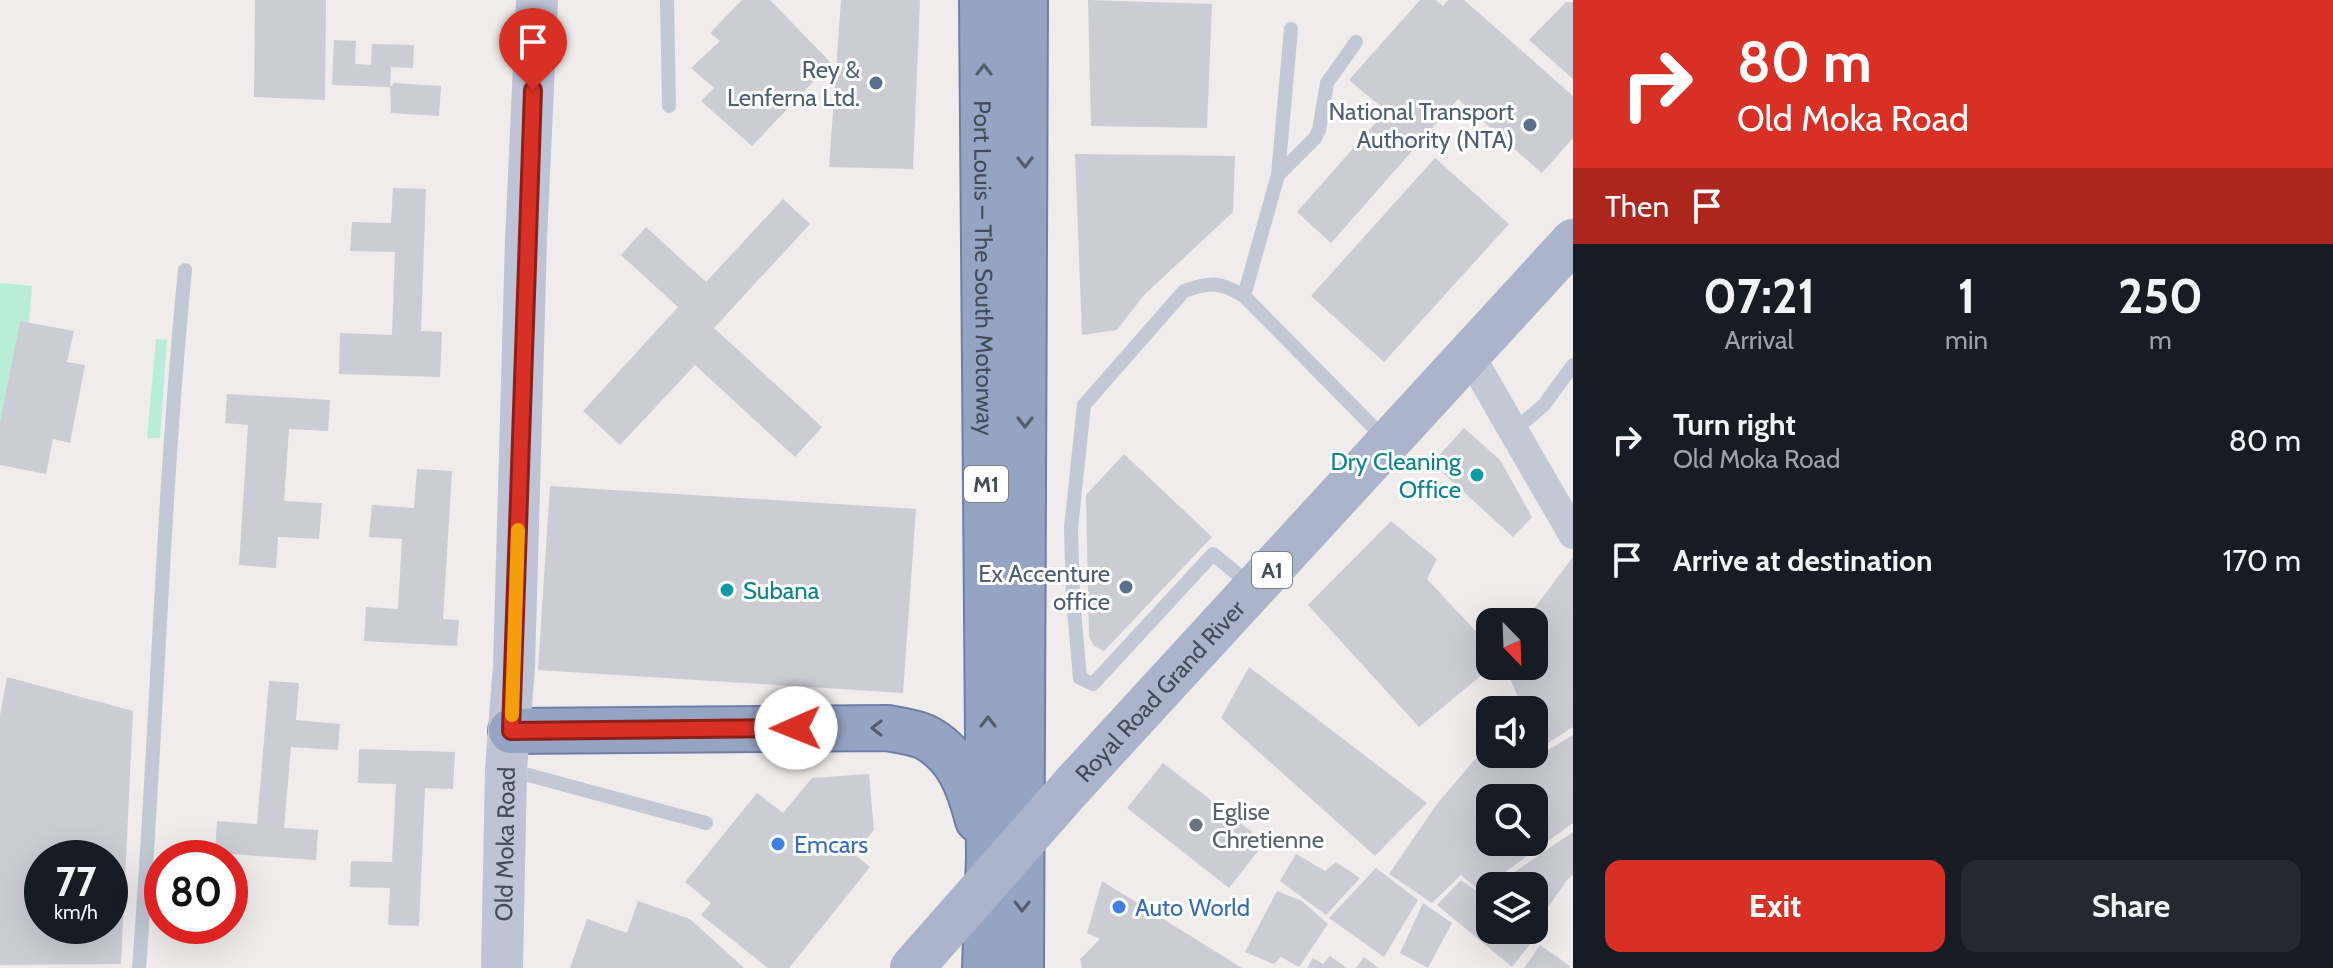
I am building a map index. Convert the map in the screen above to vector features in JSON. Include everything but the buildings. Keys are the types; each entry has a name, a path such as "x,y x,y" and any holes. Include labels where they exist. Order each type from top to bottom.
{"highway":[{"name":"Port Louis – The South Motorway","path":"982,0 989,857 985,968"},
{"name":"Port Louis – The South Motorway","path":"1021,968 1025,0"},
{"path":"508,750 887,728 924,737 952,757 968,783 989,857"}],"main road":[{"name":"Old Moka Road","path":"502,968 537,0"},
{"name":"Royal Road Grand River","path":"912,968 1073,785 1573,241"}],"street":[{"path":"1469,354 1573,534"}],"lane":[{"path":"667,0 669,106"},
{"path":"1244,296 1278,175 1291,29"},
{"path":"1278,175 1315,138 1327,83 1356,42"},
{"path":"139,968 161,639 169,450 185,270"},
{"path":"1255,589 1213,554 1093,684 1080,678 1071,528 1084,405 1184,291 1201,285 1223,284 1244,296 1389,442"},
{"path":"1513,431 1544,405 1573,365"},
{"path":"508,750 706,823"}],"green space":[{"path":"0,283 32,286 29,323 20,322 0,422"},
{"path":"156,339 167,340 160,438 147,438"}],"slow traffic":[{"path":"512,715 518,530"}],"place":[{"name":"Rey & Lenferna Ltd.","path":"876,83"},
{"name":"National Transport Authority (NTA)","path":"1530,125"},
{"name":"Dry Cleaning Office","path":"1477,475"},
{"name":"Ex Accenture office","path":"1126,587"},
{"name":"Subana","path":"727,590"},
{"name":"Eglise Chretienne","path":"1196,825"},
{"name":"Emcars","path":"778,844"},
{"name":"Auto World","path":"1119,907"}],"route":[{"path":"533,90 511,731 796,728"}]}
